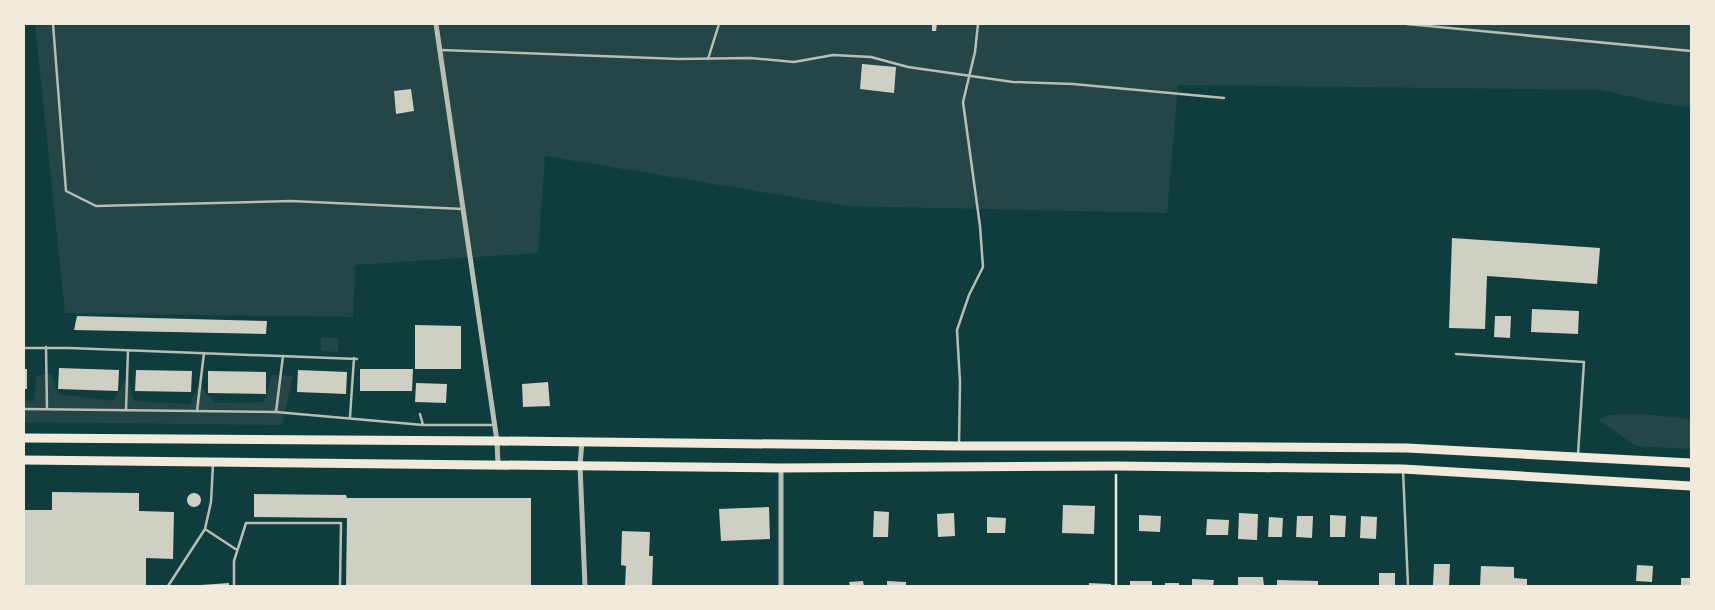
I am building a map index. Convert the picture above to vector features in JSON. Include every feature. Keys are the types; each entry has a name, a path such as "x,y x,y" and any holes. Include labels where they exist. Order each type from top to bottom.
{"highway":[{"path":"24,438 1407,448 1691,463"},
{"path":"24,460 781,468 1116,466 1402,469 1691,486"}],"street":[{"path":"436,24 497,440 498,465"},
{"path":"582,441 580,465 585,586"},
{"path":"780,586 781,468"}],"lane":[{"path":"53,24 66,191 96,206 291,201 463,209"},
{"path":"708,59 719,24"},
{"path":"959,446 960,382 957,330 969,295 983,267 980,226 963,102 975,52 978,24"},
{"path":"1407,24 1691,52"},
{"path":"440,50 679,59 750,58 794,62 833,55 871,57 908,67 1013,82 1074,84 1224,98"},
{"path":"24,348 356,359 350,417"},
{"path":"46,348 47,409"},
{"path":"126,410 128,350"},
{"path":"197,411 204,353"},
{"path":"1456,354 1584,362 1578,456"},
{"path":"276,412 283,356"},
{"path":"24,409 276,412 350,417 423,425 494,424"},
{"path":"420,414 423,425"},
{"path":"168,586 205,528 211,502 213,463"},
{"path":"1402,469 1408,586"},
{"path":"234,586 234,561 246,523 341,524 340,586"},
{"path":"205,528 238,550"}],"path":[{"path":"1116,466 1116,586"}],"shaded area":[{"path":"35,24 1691,24 1691,108 1601,90 1178,85 1167,213 846,206 545,156 538,253 355,265 353,317 65,313"},
{"path":"321,338 338,338 338,352 321,351"},
{"path":"51,373 58,394 113,401 128,376 134,401 190,404 199,385 216,403 264,402 272,375 293,376 282,425 24,422 24,400 34,401 36,376"},
{"path":"1641,414 1691,419 1691,449 1636,446 1599,420 1610,415"}],"building":[{"path":"932,24 937,24 936,31 932,31"},
{"path":"862,64 896,67 894,93 860,89"},
{"path":"411,89 414,111 396,114 394,91"},
{"path":"1452,238 1600,248 1597,284 1487,276 1485,329 1449,328"},
{"path":"1532,309 1579,311 1578,334 1531,332"},
{"path":"77,316 267,321 266,334 74,330"},
{"path":"1495,316 1511,316 1510,338 1494,337"},
{"path":"415,325 461,326 461,369 415,369"},
{"path":"59,368 119,370 118,391 58,389"},
{"path":"24,369 27,369 27,389 24,389"},
{"path":"360,369 413,369 412,391 360,391"},
{"path":"136,370 192,371 191,392 135,391"},
{"path":"298,370 347,372 346,394 297,392"},
{"path":"208,371 266,372 266,394 208,393"},
{"path":"548,382 550,406 523,407 522,384"},
{"path":"416,383 447,384 446,403 415,402"},
{"path":"52,492 139,493 139,511 174,512 173,559 146,558 146,586 24,586 24,510 52,510"},
{"path":"191,493 197,493 201,500 197,507 191,507 187,503 187,497"},
{"path":"254,494 346,495 347,498 531,498 531,586 346,586 347,518 254,517"},
{"path":"1063,505 1095,506 1094,534 1062,533"},
{"path":"769,507 770,539 721,541 719,509"},
{"path":"874,511 889,512 888,537 873,537"},
{"path":"954,513 955,536 938,537 937,514"},
{"path":"1239,513 1258,514 1257,540 1238,539"},
{"path":"1139,515 1161,516 1160,532 1139,531"},
{"path":"1330,515 1346,516 1345,537 1330,537"},
{"path":"1297,516 1313,516 1312,538 1296,537"},
{"path":"1361,516 1377,517 1376,539 1360,538"},
{"path":"987,517 1006,518 1005,533 987,533"},
{"path":"1269,517 1283,518 1282,537 1268,537"},
{"path":"1207,519 1229,520 1228,535 1206,535"},
{"path":"622,531 650,532 649,556 653,556 652,586 625,586 626,566 621,565"},
{"path":"1434,564 1450,564 1449,586 1433,585"},
{"path":"1637,565 1653,566 1652,582 1636,581"},
{"path":"1481,566 1514,567 1514,578 1527,579 1527,586 1480,586"},
{"path":"1379,573 1395,573 1395,586 1379,586"},
{"path":"1238,577 1263,577 1264,586 1238,586"},
{"path":"1681,578 1691,578 1691,586 1681,586"},
{"path":"1192,579 1214,580 1213,586 1192,586"},
{"path":"1277,580 1318,581 1318,586 1277,586"},
{"path":"863,581 864,586 850,586 849,582"},
{"path":"887,581 906,582 906,586 887,586"},
{"path":"1130,581 1152,581 1152,586 1130,586"},
{"path":"229,583 229,586 201,586 201,585"},
{"path":"1089,583 1111,584 1111,586 1089,586"},
{"path":"1165,583 1179,583 1179,586 1165,586"}]}
